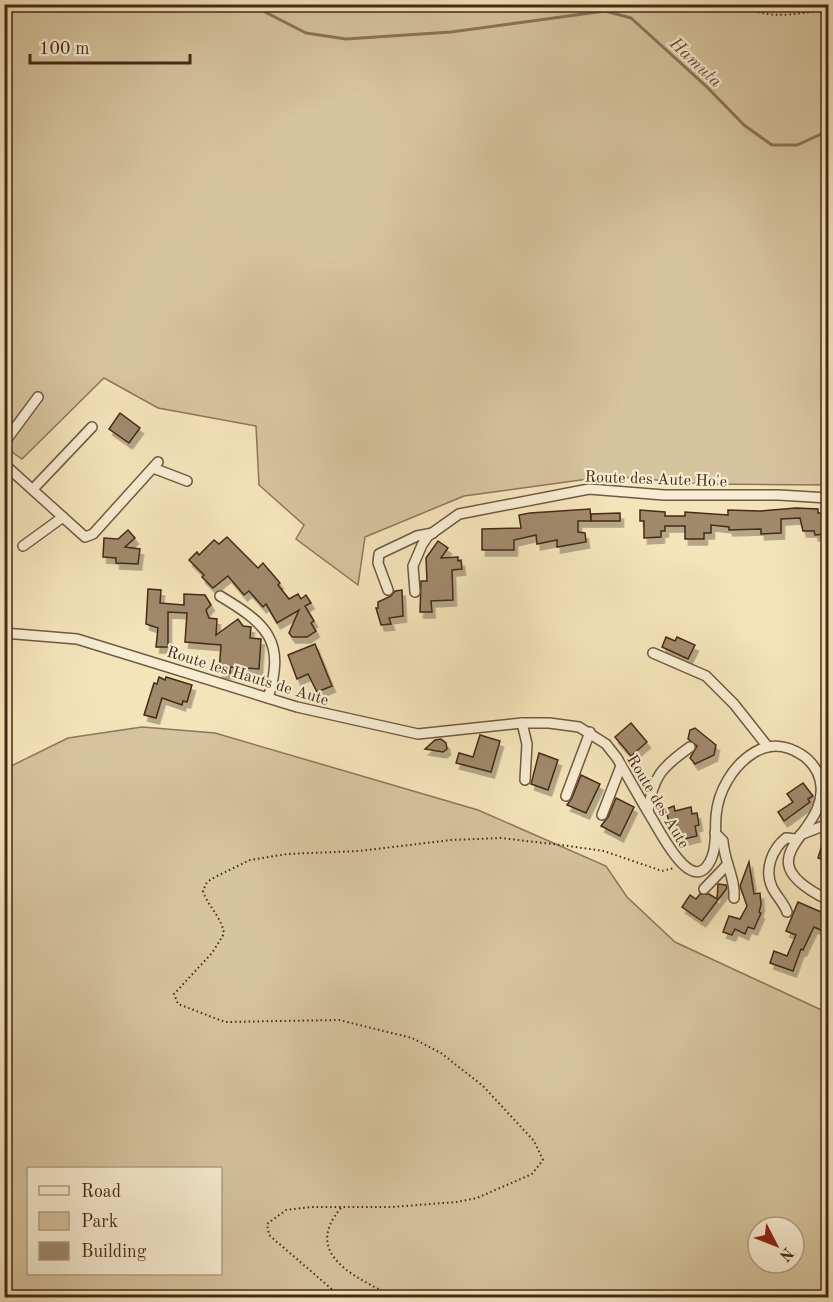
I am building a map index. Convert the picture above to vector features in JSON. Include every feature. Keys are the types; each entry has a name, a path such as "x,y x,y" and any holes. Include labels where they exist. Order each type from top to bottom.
{"street":[{"path":"4,443 38,397"},
{"path":"34,488 92,427"},
{"path":"4,464 34,488 85,537 93,534 155,465 187,481"},
{"name":"Route des Aute Ho'e","path":"415,592 413,575 416,556 428,536 459,514 589,489 664,495 779,495 828,498"},
{"path":"23,546 63,517"},
{"path":"388,590 378,563 379,554 417,537 433,533"},
{"path":"220,596 268,632 274,643 274,664 268,698"},
{"name":"Route les Hauts de Aute","path":"4,633 49,635 99,645 268,698 361,723 418,734 484,726"},
{"path":"653,653 706,676 734,704 768,747 788,748 802,755 819,775 821,801 817,812 790,851 789,861 796,880 828,900"},
{"path":"522,723 527,744 525,780"},
{"name":"Route des Aute","path":"484,726 549,723 579,727 590,732 606,744 682,866 697,870 705,867 713,855 716,813 724,788 732,774 749,755 768,747"},
{"path":"566,796 590,732"},
{"path":"648,811 655,779 674,758 690,747"},
{"path":"602,815 621,766"},
{"path":"788,912 772,888 770,864 779,843 786,838 798,837 828,824"},
{"path":"715,833 722,838 726,867 733,882 734,898"},
{"path":"704,889 726,867"}],"path":[{"path":"742,4 750,10 773,14 796,15 828,9"},
{"path":"342,1298 279,1245 269,1235 267,1224 286,1210 311,1207 341,1208 457,1202 477,1197 532,1174 543,1160 534,1141 483,1086 441,1053 412,1038 339,1020 225,1022 178,1004 174,994 212,953 224,934 219,918 205,898 203,891 207,882 250,860 287,854 359,851 451,840 501,838 604,851 662,871 682,866"},
{"path":"341,1208 328,1232 327,1243 331,1256 345,1269 396,1298"}],"green space":[{"path":"5,5 828,5 828,485 702,484 610,476 464,496 365,537 358,585 296,539 304,525 259,485 256,426 158,408 104,378 22,459 5,447"},
{"path":"142,727 215,733 478,810 606,866 627,897 675,942 828,1013 828,1297 5,1297 5,769 68,738"}],"building":[{"path":"120,413 140,428 129,443 109,429"},
{"path":"590,509 591,521 578,521 578,532 585,533 586,542 557,547 557,540 537,544 536,535 514,540 514,550 482,550 482,529 521,528 519,515"},
{"path":"818,509 818,513 827,513 828,534 815,535 814,531 803,531 800,518 781,519 781,533 761,534 761,529 729,530 729,527 711,525 711,533 704,533 704,539 685,539 685,526 665,526 665,531 661,531 661,537 644,538 644,521 640,521 640,510 665,512 665,516 685,516 685,512 728,515 728,510 760,511"},
{"path":"620,513 620,521 591,521 591,514"},
{"path":"128,530 135,538 125,547 140,549 138,564 116,563 116,558 103,557 104,538 118,539"},
{"path":"227,537 258,568 263,563 280,583 278,585 289,599 298,594 301,599 306,595 311,603 305,606 314,621 311,623 316,631 307,637 292,637 289,633 299,610 277,623 266,604 263,607 249,591 244,595 228,576 213,588 202,577 204,575 189,560 197,552 199,555 214,540 219,544"},
{"path":"438,541 448,548 441,558 458,557 458,561 461,560 462,569 452,570 453,600 431,601 432,612 420,612 421,581 427,581 426,558"},
{"path":"148,589 161,590 160,603 184,605 184,594 205,595 211,605 206,610 209,618 217,619 216,635 238,619 243,626 251,627 250,638 261,639 259,669 230,667 230,673 219,672 221,645 185,642 187,613 168,612 168,647 156,647 158,628 146,624"},
{"path":"402,590 403,616 389,618 391,624 381,625 376,608 378,608 378,602 391,596 395,591"},
{"path":"666,637 675,641 677,637 695,645 688,659 662,647"},
{"path":"315,644 332,686 317,692 308,674 297,679 288,655"},
{"path":"159,677 192,685 187,702 183,701 182,705 162,698 156,718 144,715 154,683 157,684"},
{"path":"631,723 647,742 631,756 615,737"},
{"path":"695,728 716,745 714,755 695,764 690,758 697,746 688,739 690,730"},
{"path":"480,735 500,741 491,772 456,763 459,753 473,757"},
{"path":"441,739 446,743 447,749 443,752 425,749 435,740"},
{"path":"539,753 558,760 548,790 531,784"},
{"path":"581,775 600,784 586,813 567,805"},
{"path":"803,783 813,796 808,799 810,802 784,821 778,812 793,802 787,794"},
{"path":"616,798 634,807 620,836 601,826 608,817"},
{"path":"674,806 675,811 691,807 692,814 697,813 699,825 695,826 697,836 680,840 676,821 669,823 666,809"},
{"path":"826,832 828,832 828,861 818,858"},
{"path":"749,862 754,894 760,893 759,912 761,913 754,929 748,927 745,934 735,929 732,935 723,932 729,916 740,919 747,906 740,886"},
{"path":"718,884 726,885 727,888 702,921 682,907 690,895 696,899 700,894 709,894 717,899"},
{"path":"798,902 828,915 828,925 825,932 814,927 803,950 801,949 793,971 770,963 774,951 787,956 796,935 786,931"}],"waterway":[{"name":"Hamuta","path":"262,4 265,12 306,33 346,39 451,32 605,11 631,18 707,87 744,125 772,145 797,145 828,131"}]}
